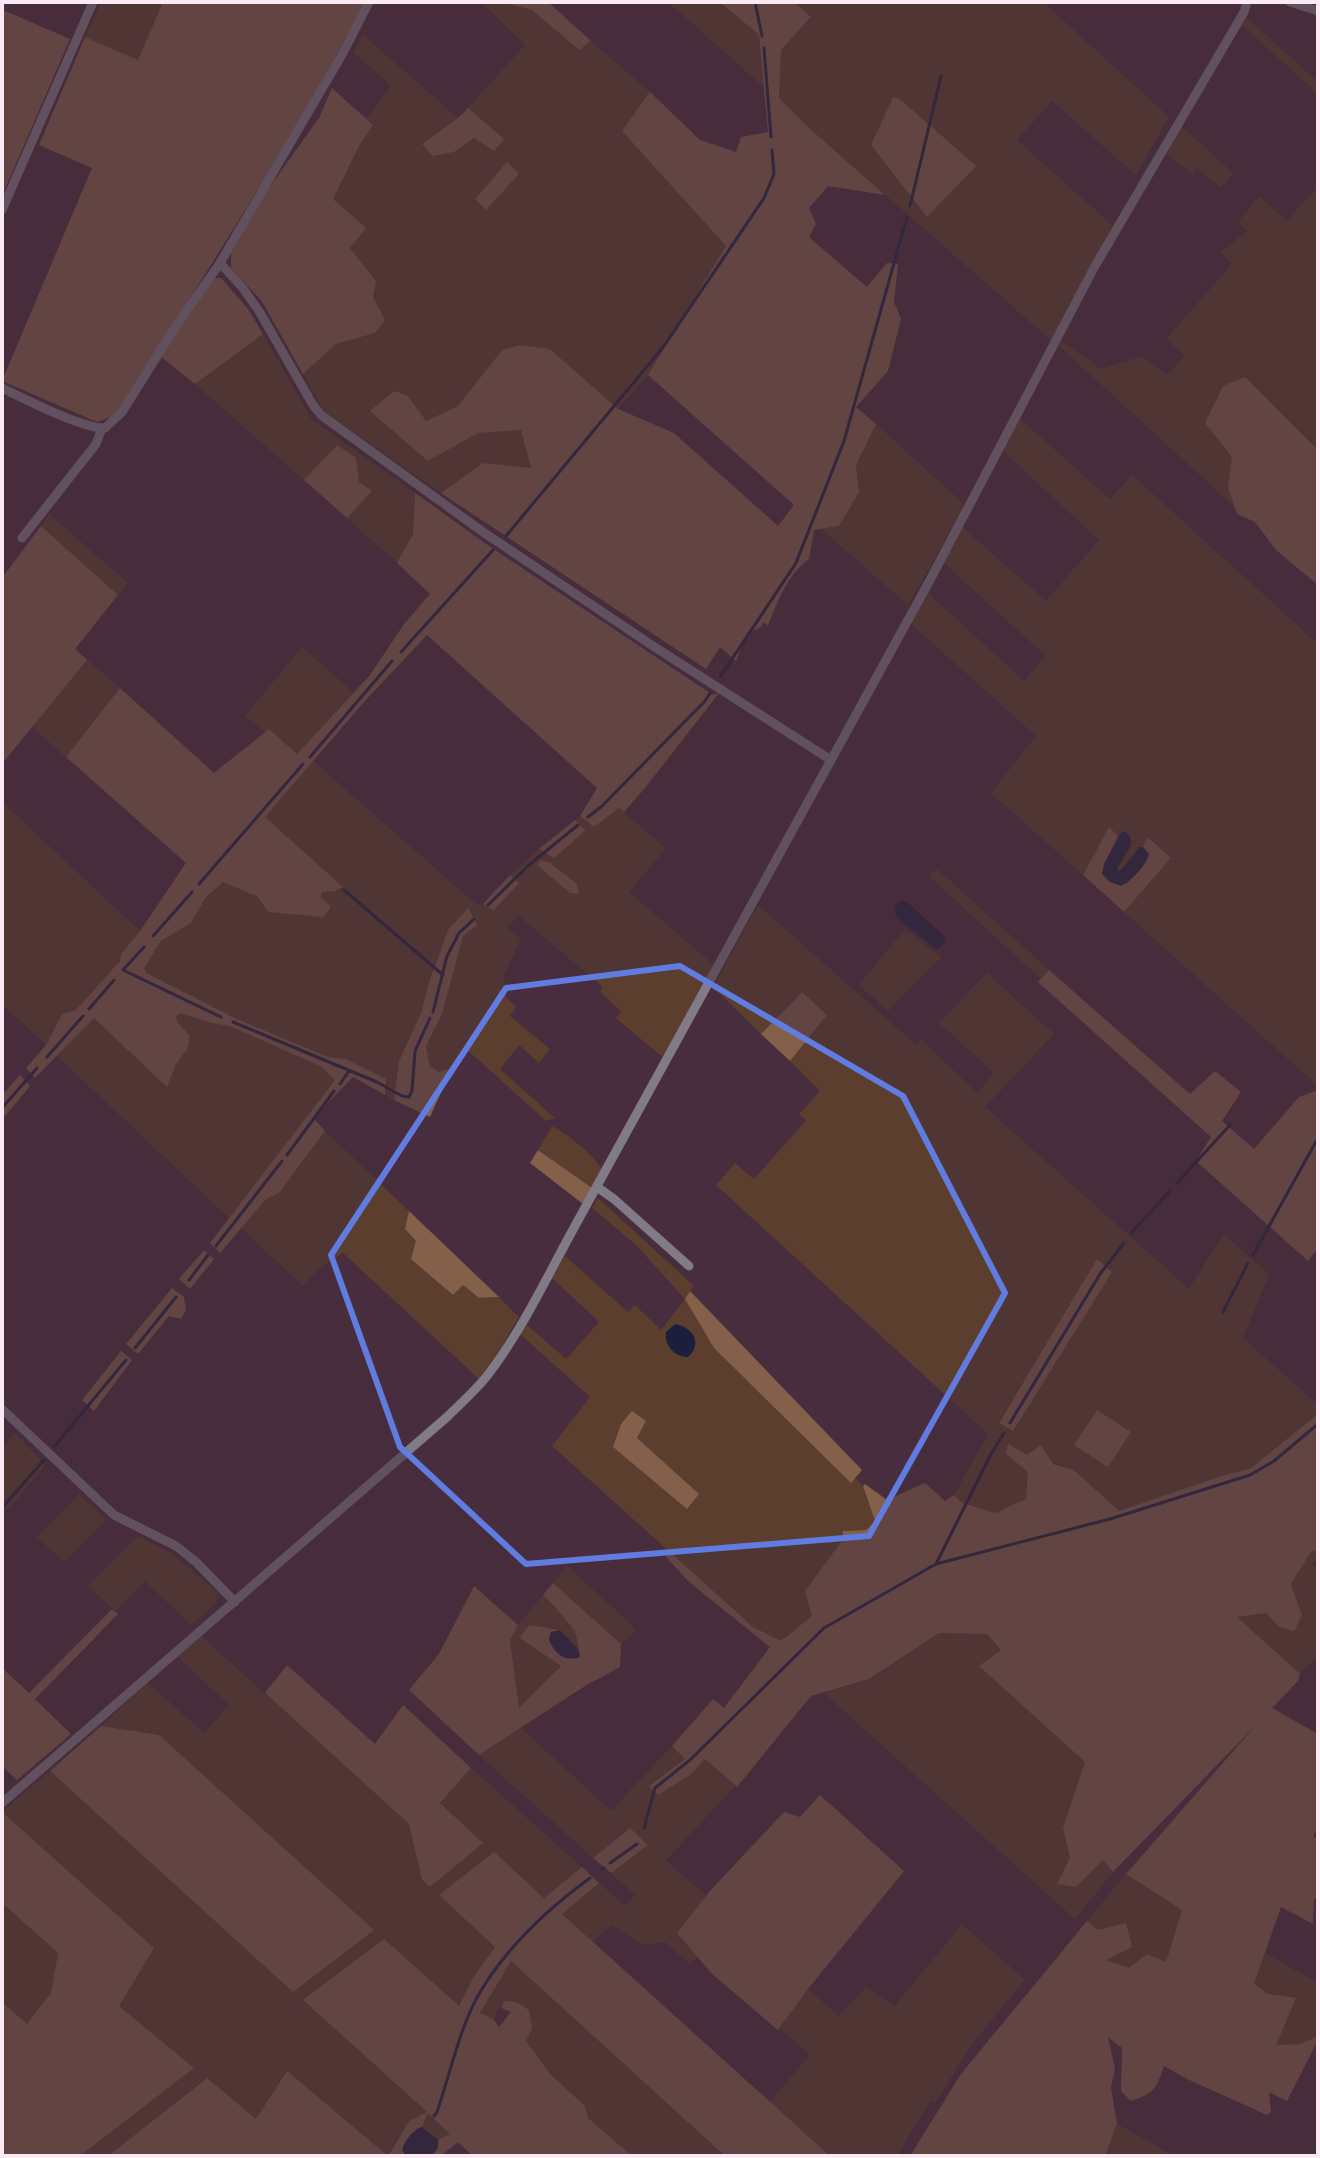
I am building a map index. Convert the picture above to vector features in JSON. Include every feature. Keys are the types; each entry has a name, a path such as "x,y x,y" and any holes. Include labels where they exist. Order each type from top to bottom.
{"street":[{"path":"2,210 93,2"},
{"path":"2,388 79,422 102,428 111,425 220,263 343,53 369,2"},
{"path":"2,1803 447,1417 484,1379 524,1318 597,1187 930,580 1095,266 1247,2"},
{"path":"1290,2 1318,11"},
{"path":"220,263 259,311 321,415 496,541 831,760"},
{"path":"22,538 96,444 102,428"},
{"path":"597,1187 689,1266"},
{"path":"2,1409 114,1515 176,1546 235,1602"}],"highlighted area":[{"path":"680,966 903,1096 1005,1293 869,1536 526,1564 400,1447 331,1255 506,988"}],"shaded area":[{"path":"2,2 6,2 3,10 70,39 2,196"},
{"path":"101,2 163,2 138,60 85,37"},
{"path":"163,2 365,2 276,159 116,415 97,422 2,381 92,168 39,145 85,37 138,60"},
{"path":"481,2 501,2 532,10 578,50 591,41 650,92 622,131 726,246 648,375 618,409 550,349 520,345 502,350 458,406 426,421 408,396 428,461 478,433 521,429 531,469 483,463 441,493 324,411 303,374 336,344 375,333 373,297 376,281 350,248 365,228 333,199 372,125 366,119 391,86 353,52 363,35 458,118 422,144 432,156 454,152 474,138 504,139 468,108 525,45","holes":["506,163 519,174 486,209 475,199"]},
{"path":"501,2 548,2 591,41 579,50 532,10"},
{"path":"668,2 720,2 759,35 764,87"},
{"path":"720,2 794,2 811,17 781,50 779,98 885,195 828,186 809,208 816,224 809,237 867,287 887,263 898,264 894,302 901,319 888,371 856,407 876,424 856,465 859,492 839,526 814,530 809,559 789,581 768,625 763,622 761,627 747,633 736,661 720,647 706,669 441,493 483,463 531,468 521,430 478,433 428,461 370,411 394,391 408,396 426,421 458,406 502,350 520,345 550,349 618,409 674,433 778,526 794,505 648,375 726,246 622,131 650,92 700,140 736,152 741,137 768,132 759,35"},
{"path":"794,2 1043,2 1169,117 1136,175 1052,101 1017,140 1113,226 1051,340 779,98 781,50 811,18"},
{"path":"1246,17 1318,82 1318,94 1244,27 1240,28"},
{"path":"332,88 373,125 333,199 366,228 350,248 376,281 373,297 385,320 375,333 336,344 303,374 261,300 231,268 231,254 261,199 319,118"},
{"path":"893,97 901,100 976,166 927,217 871,145"},
{"path":"468,108 504,139 494,151 474,138 454,152 432,156 422,144"},
{"path":"1181,126 1233,173 1221,188 1197,168 1192,174 1166,153"},
{"path":"507,162 519,174 486,210 475,199"},
{"path":"1318,186 1318,450 1245,378 1205,423 1233,457 1228,488 1234,506 1059,346 1062,341 1101,369 1142,356 1168,375 1184,355 1166,339 1232,264 1220,252 1248,231 1238,222 1259,196 1287,221"},
{"path":"212,278 221,278 248,309 263,334 195,384 160,356"},
{"path":"263,334 312,420 415,493 413,534 397,563 347,518 372,491 359,482 337,445 304,480 195,384"},
{"path":"1245,377 1318,450 1318,585 1276,550 1255,522 1237,514 1228,488 1232,457 1205,423 1223,386"},
{"path":"1019,418 1110,499 1132,475 1318,644 1318,1086 1124,912 1171,858 1149,837 1118,871 1131,845 1123,831 1118,836 1109,828 1083,875 991,793 1036,736 910,623 927,592 1024,681 1046,656 943,562 962,527 1046,601 1099,540 1002,450"},
{"path":"876,424 965,505 908,605 821,529 839,526 859,492 856,465"},
{"path":"337,445 356,458 359,482 372,491 347,518 304,480"},
{"path":"415,493 713,695 719,693 624,812 619,808 594,827 580,816 597,788 427,635 364,702 265,817 343,887 322,892 321,897 331,907 323,917 268,912 258,897 223,882 206,897 191,923 161,941 144,968 146,973 239,1020 328,1057 346,1059 386,1079 385,1095 353,1077 313,1118 325,1131 279,1193 266,1199 220,1253 210,1243 335,1080 322,1067 230,1026 181,1013 176,1016 177,1022 190,1036 188,1048 175,1066 167,1087 94,1018 35,1078 26,1068 46,1045 62,1014 76,1010 120,961 121,954 186,863 66,757 120,688 214,773 269,729 297,754 370,675 404,624 430,594 397,563 413,534"},
{"path":"49,514 128,583 118,595 41,526"},
{"path":"41,526 118,595 75,649 87,660 2,764 2,578"},
{"path":"302,647 353,692 297,755 269,729 265,732 245,716"},
{"path":"87,660 120,688 66,757 31,726"},
{"path":"313,761 476,904 494,910 519,883 510,875 539,849 554,858 586,829 575,820 580,816 594,827 619,808 666,848 629,892 714,965 665,1056 616,1018 621,1011 600,992 603,987 518,915 506,927 521,939 504,976 506,997 516,1007 510,1016 550,1049 539,1063 519,1045 500,1069 555,1118 546,1121 463,1046 452,1068 438,1072 429,1067 426,1046 442,1014 469,908 448,930 422,1011 399,1061 394,1100 385,1095 386,1079 347,1059 328,1057 239,1020 146,973 144,968 161,941 191,923 206,897 223,882 258,897 331,908 321,897 322,891 342,886 265,817"},
{"path":"2,802 140,931 121,954 120,961 76,1010 61,1015 46,1045 2,1004"},
{"path":"575,820 586,830 554,858 539,849"},
{"path":"1109,827 1118,836 1104,864 1126,884 1142,867 1147,851 1143,847 1148,837 1171,858 1124,912 1083,875"},
{"path":"541,860 550,863 577,884 579,894 570,893 537,865"},
{"path":"938,870 1049,970 1041,979 931,878 931,873"},
{"path":"510,875 519,883 494,910 483,904"},
{"path":"758,905 916,1045 922,1040 977,1093 994,1073 939,1023 987,973 1054,1034 985,1107 1189,1289 1224,1234 1269,1275 1243,1338 1318,1405 1318,1414 1251,1468 1119,1511 1074,1470 1027,1455 1006,1454 1029,1472 1026,1499 995,1513 962,1503 954,1495 988,1434 716,1185 735,1163 754,1179 806,1120 799,1114 820,1091 790,1061 827,1015 801,992 761,1034 713,987","holes":["1097,1260 1111,1272 1013,1431 999,1422"]},
{"path":"468,908 477,925 463,936 442,1014 426,1046 430,1067 439,1072 452,1068 430,1117 394,1100 399,1061 422,1011 448,930"},
{"path":"905,929 941,957 888,1011 859,985"},
{"path":"1049,970 1190,1094 1215,1071 1241,1092 1222,1121 1254,1149 1299,1097 1318,1090 1318,1248 1308,1261 1196,1161 1211,1137 1038,982"},
{"path":"802,992 827,1015 790,1061 761,1034"},
{"path":"181,1012 230,1026 322,1067 336,1080 229,1218 57,1056 93,1018 175,1066 188,1048 190,1036 177,1023 176,1016"},
{"path":"20,1075 30,1086 5,1116 2,1113 2,1095"},
{"path":"552,1126 579,1145 602,1169 592,1188 538,1150"},
{"path":"325,1131 409,1211 406,1229 453,1295 463,1285 479,1298 499,1297 519,1317 479,1379 343,1253 321,1267 303,1286 241,1228 266,1198 279,1193"},
{"path":"538,1150 592,1188 583,1204 530,1163"},
{"path":"598,1198 694,1286 685,1299 636,1245 592,1208"},
{"path":"409,1211 499,1297 479,1298 463,1285 453,1295 411,1259 416,1241 405,1229"},
{"path":"204,1250 214,1259 190,1289 179,1279"},
{"path":"565,1256 628,1312 635,1305 661,1330 685,1299 851,1482 855,1478 863,1486 875,1521 866,1530 843,1531 841,1542 805,1591 813,1616 781,1641 753,1627 552,1446 590,1397 520,1334 526,1324 566,1359 599,1322 552,1278","holes":["646,1421 637,1438 698,1494 687,1508 613,1447"]},
{"path":"1097,1259 1112,1272 1013,1431 999,1423"},
{"path":"172,1288 184,1297 186,1310 181,1319 169,1316 138,1354 126,1344"},
{"path":"690,1291 862,1470 851,1483 714,1348 685,1299"},
{"path":"121,1351 132,1360 94,1411 82,1400"},
{"path":"1097,1410 1131,1432 1108,1467 1074,1445"},
{"path":"632,1411 646,1421 637,1438 699,1494 687,1509 613,1447 621,1424"},
{"path":"1318,1414 1318,1553 1312,1550 1291,1584 1302,1615 1294,1631 1279,1627 1266,1613 1237,1617 1300,1674 1298,1681 1272,1708 1318,1734 1318,1828 1313,1836 1318,1839 1318,1895 1314,1900 1313,1924 1281,1907 1254,1984 1268,1994 1296,1998 1276,2045 1300,2044 1318,2036 1287,2101 1269,2092 1271,2112 1267,2115 1164,2066 1154,2089 1131,2101 1121,2091 1122,2048 1108,2037 1115,2069 1111,2087 1117,2124 1105,2156 910,2156 961,2074 1087,1921 1098,1930 1126,1923 1132,1947 1106,1960 1129,1968 1147,1954 1166,1962 1182,1910 1126,1874 1256,1725 1113,1872 1103,1860 1076,1887 1057,1884 1070,1858 1063,1828 1085,1762 979,1666 1001,1650 987,1634 939,1633 869,1679 811,1696 737,1787 705,1759 691,1774 658,1795 649,1786 685,1759 672,1746 713,1699 724,1708 770,1647 689,1582 666,1557 670,1552 753,1627 781,1641 812,1616 805,1591 841,1542 843,1531 866,1530 875,1521 863,1486 865,1484 887,1500 925,1483 945,1501 954,1495 962,1503 995,1513 1026,1499 1028,1472 1006,1454 1008,1444 1027,1455 1041,1445 1053,1464 1074,1470 1119,1511 1251,1468"},
{"path":"15,1433 45,1465 8,1510 2,1504 2,1447"},
{"path":"79,1494 106,1520 64,1562 37,1537"},
{"path":"138,1536 173,1554 217,1592 216,1603 191,1625 145,1581 115,1611 88,1586"},
{"path":"1312,1549 1318,1553 1312,1565 1318,1567 1318,1655 1300,1674 1236,1617 1266,1613 1279,1627 1302,1615 1291,1584"},
{"path":"567,1566 636,1629 621,1644 553,1583"},
{"path":"553,1583 621,1644 620,1667 585,1686 479,1755 409,1690 439,1654 474,1586 518,1625 510,1640 519,1708 561,1666 520,1638 529,1625 560,1630 551,1632 549,1640 580,1656 575,1631 543,1595"},
{"path":"543,1595 575,1631 577,1649 569,1638 529,1625 520,1638 561,1666 519,1709 510,1640 518,1625"},
{"path":"112,1609 118,1614 35,1699 71,1734 17,1780 2,1766 2,1668 29,1693"},
{"path":"939,1633 987,1634 1001,1650 980,1666 1085,1762 1063,1828 1076,1887 1103,1860 1113,1872 1075,1919 824,1693 870,1679"},
{"path":"200,1635 409,1824 422,1880 429,1886 483,1843 440,1803 471,1768 582,1867 544,1898 439,1895 495,1947 473,1978 458,2007 303,2000 451,2134 438,2140 422,2127 428,2114 397,2139 388,2156 256,2119 206,2078 108,2156 80,2156 194,2068 119,2006 153,1948 2,1812 50,1771 293,1991 159,1735 101,1726 148,1683 204,1733 229,1705 178,1657"},
{"path":"287,1665 375,1744 403,1705 471,1768 440,1803 483,1843 430,1887 422,1880 409,1824 265,1693"},
{"path":"101,1726 159,1735 374,1930 293,1992 50,1771"},
{"path":"521,1728 611,1811 672,1746 685,1759 650,1786 691,1774 705,1759 735,1786 666,1860 706,1896 677,1933 697,1957 690,1964 665,1942 642,1945 612,1925 593,1942 562,1913 599,1883 625,1906 635,1895 611,1873 648,1844 629,1828 593,1858 479,1755"},
{"path":"820,1795 904,1871 778,2030 712,1974 677,1933 709,1892 784,1812 800,1817"},
{"path":"2,1812 154,1948 119,2006 194,2068 80,2156 2,2156 2,2002 27,2024 51,1993 58,1953 2,1903"},
{"path":"630,1828 648,1845 611,1873 593,1858"},
{"path":"494,1852 544,1898 582,1867 599,1883 562,1914 830,2156 725,2156 511,1961 480,2013 494,2020 499,2027 511,2012 501,2008 504,2001 516,2002 529,2010 532,2028 526,2041 550,2074 585,2106 588,2118 632,2156 473,2156 458,2142 441,2156 431,2156 438,2148 438,2140 450,2134 428,2113 422,2127 416,2129 407,2156 388,2156 409,2121 427,2112 303,2000 384,1939 459,2006 473,1978 495,1947 439,1895"},
{"path":"1126,1874 1182,1910 1166,1962 1129,1968 1104,1959 1097,1930 1087,1921"},
{"path":"2,1903 58,1953 52,1994 27,2024 2,2002"},
{"path":"962,1924 1025,1980 975,2040 935,2103 931,2100 897,2156 830,2156 770,2102 810,2055 780,2028 808,1989 839,2016 866,1987 895,2006"},
{"path":"1265,1953 1318,1983 1318,2036 1300,2044 1276,2045 1268,1994 1254,1985"},
{"path":"511,1961 725,2156 632,2156 588,2118 585,2106 550,2074 525,2041 532,2028 504,2001 494,2020 480,2013"},
{"path":"287,2071 388,2156 108,2156 207,2078 256,2119"},
{"path":"1117,2124 1175,2156 1105,2156"}],"water":[{"path":"1123,831 1131,838 1131,843 1118,870 1140,847 1149,854 1138,872 1121,886 1110,882 1102,874 1104,864"},
{"path":"900,901 907,902 944,936 945,941 940,948 936,949 897,918 895,909"},
{"path":"675,1324 687,1328 694,1336 695,1346 688,1357 675,1353 667,1342 666,1332"},
{"path":"560,1630 580,1657 565,1658 554,1649 549,1640 551,1632"},
{"path":"422,2127 438,2140 438,2148 431,2156 406,2156 402,2150 405,2143"}],"waterway":[{"path":"755,2 762,36"},
{"path":"764,48 771,137"},
{"path":"910,206 941,76"},
{"path":"506,536 664,346 764,198 774,174 772,150"},
{"path":"720,677 796,563 844,441 907,217"},
{"path":"401,652 493,550"},
{"path":"310,757 392,661"},
{"path":"588,817 710,693"},
{"path":"199,884 303,764"},
{"path":"488,905 529,865 578,825"},
{"path":"344,890 443,975"},
{"path":"153,936 192,892"},
{"path":"433,1012 447,956 459,933 474,919"},
{"path":"144,947 123,970 221,1017"},
{"path":"89,1009 114,980"},
{"path":"47,1057 83,1016"},
{"path":"233,1022 409,1097 415,1051 430,1018"},
{"path":"2,1108 37,1068"},
{"path":"340,1084 349,1071"},
{"path":"287,1155 334,1091"},
{"path":"1177,1183 1230,1125"},
{"path":"1253,1255 1318,1138"},
{"path":"216,1246 282,1161"},
{"path":"1131,1233 1171,1190"},
{"path":"1010,1423 1100,1274 1124,1243"},
{"path":"189,1280 208,1255"},
{"path":"1223,1312 1248,1263"},
{"path":"135,1348 176,1297"},
{"path":"54,1447 126,1360"},
{"path":"644,1828 655,1788 690,1760 824,1628 936,1564 1110,1519 1250,1475 1274,1461 1318,1424"},
{"path":"936,1564 1004,1433"},
{"path":"2,1508 44,1460"},
{"path":"610,1863 637,1844"},
{"path":"434,2116 462,2032 482,1989 504,1957 531,1928 590,1878"}]}
